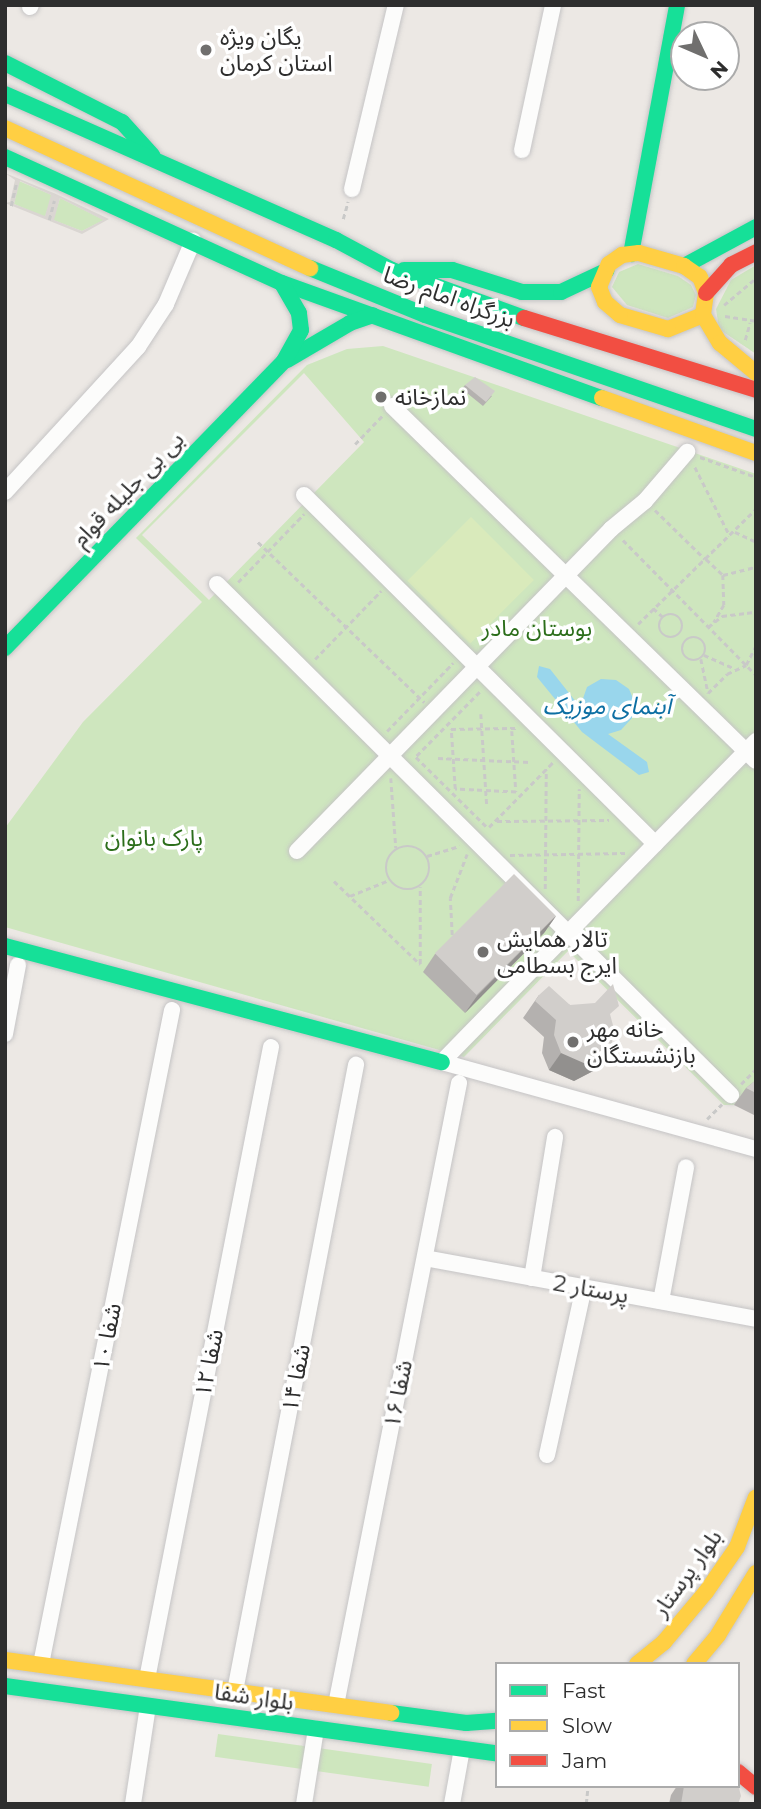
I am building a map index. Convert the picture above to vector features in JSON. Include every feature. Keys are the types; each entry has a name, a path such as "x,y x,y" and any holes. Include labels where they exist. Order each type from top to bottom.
{"main road":[{"path":"631,254 677,5"},
{"path":"5,63 122,122 156,160"},
{"name":"بزرگراه امام رضا","path":"5,94 336,240 392,270 542,325 756,390"},
{"name":"بزرگراه امام رضا","path":"5,128 262,249 425,314 756,429"},
{"path":"5,157 282,284 756,453"},
{"path":"684,266 756,227"},
{"path":"719,247 705,261 704,270 715,274 756,252"},
{"path":"703,315 668,330 620,315 605,302 600,287 606,271 616,259 631,254 684,266 700,277 706,293 703,315 720,343 756,373"},
{"path":"706,293 731,265"},
{"path":"392,270 452,270 522,292 561,292 606,271"},
{"path":"282,284 299,313 301,330 284,361"},
{"path":"284,361 350,323 373,315 425,314"},
{"name":"بی بی جلیله قوام","path":"5,648 284,361"},
{"path":"5,946 442,1062"},
{"name":"بلوار پرستار","path":"639,1662 690,1614 737,1547 756,1497"},
{"path":"696,1662 718,1635 756,1573"},
{"path":"690,1614 718,1635"},
{"path":"708,1662 718,1635"},
{"name":"بلوار شفا","path":"5,1660 473,1723 495,1721"},
{"name":"بلوار شفا","path":"5,1686 495,1753"},
{"path":"740,1774 756,1788"},
{"path":"753,1804 756,1795"}],"street":[{"path":"352,188 396,5"},
{"path":"522,150 553,5"},
{"path":"5,492 138,347 166,304 193,241"},
{"path":"392,406 624,637 702,709 753,751 651,849 442,1062 756,1149"},
{"path":"297,851 611,529 645,501 687,452"},
{"path":"309,500 477,667 557,758 579,768 630,819 651,849"},
{"path":"222,589 545,910 573,928 731,1095"},
{"path":"5,1034 18,965"},
{"name":"شفا ۱۰","path":"41,1664 173,1010"},
{"name":"شفا ۱۲","path":"147,1679 271,1046"},
{"name":"شفا ۱۴","path":"235,1691 356,1065"},
{"name":"شفا ۱۶","path":"336,1705 459,1083"},
{"path":"532,1278 555,1137"},
{"path":"661,1301 686,1167"},
{"name":"پرستار 2","path":"425,1258 756,1319"},
{"path":"547,1455 584,1287"},
{"path":"133,1804 148,1706"},
{"path":"303,1804 316,1729"},
{"path":"452,1804 462,1749"}],"path":[{"path":"11,205 18,178"},
{"path":"336,240 352,188"},
{"path":"49,220 56,194"},
{"path":"723,326 721,308 756,278"},
{"path":"722,315 750,323 756,321"},
{"path":"741,344 750,323"},
{"path":"355,444 392,406"},
{"path":"687,452 756,477"},
{"path":"687,452 730,537"},
{"path":"222,589 268,552 309,500"},
{"path":"645,501 723,575 724,605 714,622"},
{"path":"624,637 756,509"},
{"path":"611,529 756,675"},
{"path":"735,532 756,542"},
{"path":"258,542 451,729 455,789 516,792"},
{"path":"723,575 756,567"},
{"path":"304,670 391,581"},
{"path":"653,608 663,617 679,617 679,634 686,641 685,657 702,657 735,669"},
{"path":"708,627 734,613 756,612"},
{"path":"663,617 662,634 671,638 679,634"},
{"path":"686,641 699,639 705,646 702,657 708,693"},
{"path":"702,709 708,693 735,669 746,665 756,645"},
{"path":"376,742 463,653"},
{"path":"488,828 416,757 480,692 489,701"},
{"path":"481,713 487,807"},
{"path":"507,719 525,737"},
{"path":"451,729 512,731 516,792 520,796"},
{"path":"543,755 557,758"},
{"path":"389,880 387,860 396,849 390,756"},
{"path":"438,758 530,762"},
{"path":"452,935 452,886 476,842 557,758"},
{"path":"573,928 578,854 579,768"},
{"path":"545,910 546,770"},
{"path":"495,821 630,819"},
{"path":"427,856 476,842"},
{"path":"389,880 407,890 420,887 429,876 427,856 416,847 396,849"},
{"path":"490,855 578,854 651,849"},
{"path":"350,896 389,880"},
{"path":"334,881 420,964 420,887"}],"green space":[{"path":"19,181 52,195 45,217 14,204"},
{"path":"60,198 104,220 82,231 53,220"},
{"path":"638,264 678,276 691,285 696,295 693,307 668,318 627,305 612,287 619,272"},
{"path":"756,265 756,354 719,329 716,309 731,280"},
{"name":"بوستان مادر","path":"383,346 756,474 756,1082 734,1105 724,1105 568,951 464,1057 5,927 5,828 83,722 202,602 136,538 307,365 347,349","holes":["304,373 364,442 209,600 142,535"]},
{"path":"471,517 534,580 470,644 407,581"},
{"path":"218,1734 432,1764 429,1787 215,1757"}],"shaded area":[{"path":"5,173 109,219 82,234 5,203 10,202 15,180","holes":["20,181 51,195 45,216 14,204","60,198 103,220 82,231 54,220"]}],"water":[{"name":"آبنمای موزیک","path":"539,666 550,669 580,707 587,687 601,679 616,680 629,689 635,703 632,718 621,730 608,734 647,762 649,772 639,775 582,732 537,677"}],"building":[{"path":"475,377 495,391 486,402 465,385"},
{"name":"تالار همایش ایرج بسطامی","path":"514,874 556,916 477,995 435,953"},
{"path":"613,984 619,1006 610,1014 615,1033 609,1051 586,1064 561,1053 554,1035 556,1020 535,1001 539,995 549,986 570,1005 595,1003"},
{"path":"756,1080 756,1093 746,1088"},
{"path":"684,1788 739,1788 741,1796 738,1804 681,1804"}],"traffic: fast":[{"path":"631,254 677,5"},
{"path":"5,63 122,122 152,155"},
{"path":"5,94 336,240 392,270 524,318"},
{"path":"5,157 282,283 602,398"},
{"path":"684,266 756,227"},
{"path":"310,268 425,315 756,429"},
{"path":"404,270 452,270 522,292 561,292 606,271"},
{"path":"5,648 284,361 301,330 299,313 282,283"},
{"path":"287,360 350,323 373,315"},
{"path":"5,946 442,1062"},
{"path":"5,1686 495,1753"},
{"path":"391,1713 466,1723 495,1721"}],"traffic: slow":[{"path":"5,128 310,268"},
{"path":"639,253 684,266 700,277 706,293 703,315 668,329 620,315 605,302 599,287 609,264 622,255 639,253"},
{"path":"703,315 720,343 756,373"},
{"path":"602,398 756,453"},
{"path":"639,1662 664,1642 706,1592 737,1547 756,1497"},
{"path":"696,1662 718,1635 756,1573"},
{"path":"5,1660 391,1713"}],"traffic: jam":[{"path":"706,293 731,265 756,252"},
{"path":"524,318 756,390"},
{"path":"740,1774 756,1787"}],"place":[{"name":"یگان ویژه استان کرمان","path":"206,50"},
{"name":"نمازخانه","path":"381,397"},
{"name":"تالار همایش ایرج بسطامی","path":"483,952"},
{"name":"خانه مهر بازنشستگان","path":"573,1042"}],"park label":[{"name":"پارک بانوان","path":"154,838"}]}
